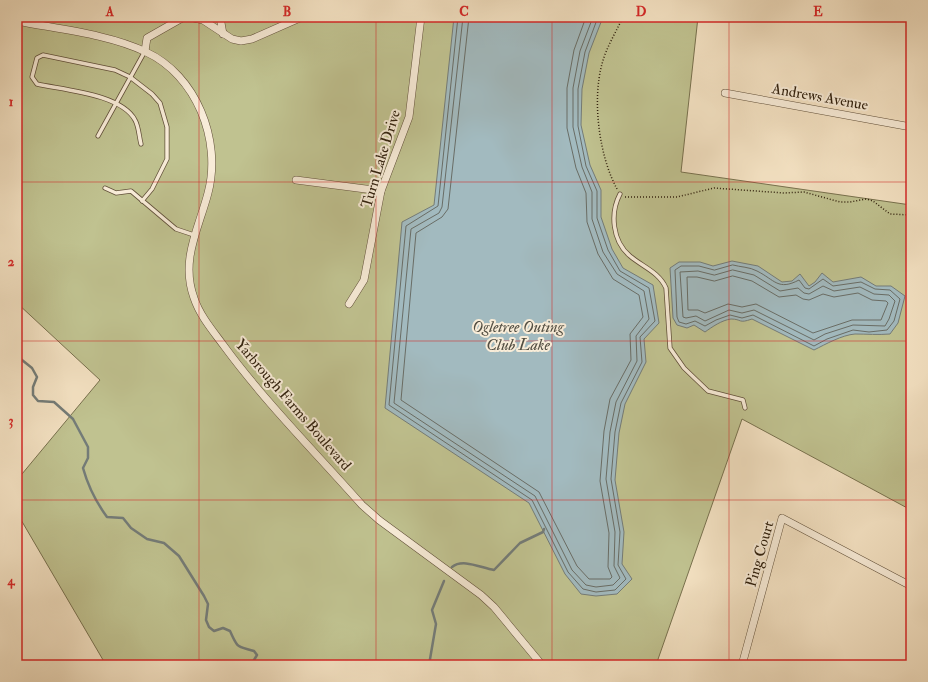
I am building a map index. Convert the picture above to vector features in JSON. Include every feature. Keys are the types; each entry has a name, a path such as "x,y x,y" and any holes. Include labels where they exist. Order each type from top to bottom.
{"street":[{"path":"145,51 147,38 184,17"},
{"path":"188,17 203,20 232,39 241,41 252,40 302,17"},
{"path":"220,17 223,34"},
{"name":"Turn Lake Drive","path":"349,304 364,280 381,191 409,117 421,17"},
{"name":"Yarbrough Farms Boulevard","path":"17,21 122,42 145,51 164,63 179,78 193,96 209,131 212,153 212,172 204,208 194,236 188,270 193,297 208,324 244,373 362,505 379,520 481,595 494,607 542,665"},
{"name":"Andrews Avenue","path":"724,93 911,127"},
{"path":"296,180 381,191"},
{"name":"Ping Court","path":"742,665 782,518 911,586"}],"lane":[{"path":"98,136 145,51"},
{"path":"141,144 136,121 126,110 115,103 105,99 36,84 32,77 37,58 44,55 115,70 130,77 152,94 160,103 167,127 167,159 152,189 142,201"},
{"path":"105,188 116,193 131,191 176,229 194,236"},
{"path":"620,194 613,213 614,226 619,239 628,254 662,279 666,288 670,348 684,368 708,391 743,400 745,408"}],"path":[{"path":"623,17 602,63 598,83 597,104 600,136 605,160 612,180 620,194 630,197 677,197 714,188 784,193 804,192 840,202 866,199 873,201 890,214 911,215"}],"green space":[{"path":"17,17 698,17 681,172 911,205 911,510 742,419 656,665 106,665 17,513 17,480 100,380 17,303"}],"water":[{"name":"Ogletree Outing Club Lake","path":"454,17 603,17 589,53 582,89 581,125 590,165 601,190 601,217 612,249 623,268 653,285 659,323 644,339 646,362 625,404 619,433 615,480 624,532 622,564 632,579 617,594 596,596 581,594 565,574 529,503 385,408 402,222 434,205"},
{"path":"732,261 758,266 782,282 792,281 800,274 809,286 815,282 822,273 833,282 861,277 876,286 891,286 905,296 898,323 890,334 855,334 845,336 814,350 752,319 742,321 731,319 717,324 705,332 694,325 687,328 677,325 673,318 670,268 679,262 700,262 713,266"}],"waterway":[{"path":"17,356 32,368 37,377 33,387 33,395 38,401 54,402 73,419 88,447 88,458 83,468 87,481 99,506 107,517 123,518 131,528 147,539 164,543 179,556 208,604 206,620 209,627 214,631 223,628 230,631 239,646 254,651 257,655 251,665"},
{"path":"452,567 456,564 467,563 494,570 520,543 543,532 544,529"},
{"path":"429,665 436,624 432,610 444,581"}]}
